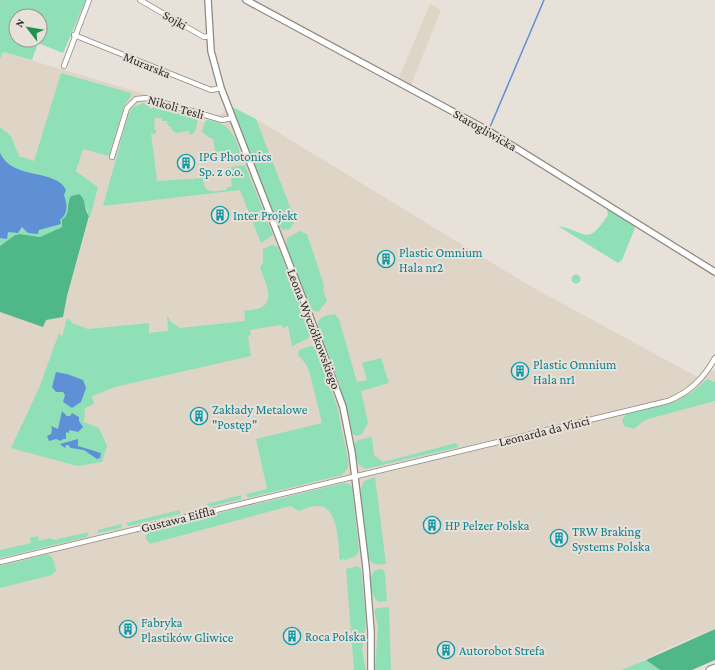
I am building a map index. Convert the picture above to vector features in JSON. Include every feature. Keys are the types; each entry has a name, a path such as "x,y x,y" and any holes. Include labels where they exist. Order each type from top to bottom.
{"main road":[{"path":"710,670 715,668"}],"street":[{"path":"64,66 74,35 89,0"},
{"name":"Sojki","path":"140,0 204,37 210,36"},
{"name":"Leona Wyczółkowskiego","path":"208,0 213,62 221,88 343,407 356,477 369,595 371,670"},
{"name":"Starogliwicka","path":"247,0 487,130 715,272"},
{"name":"Murarska","path":"74,35 211,90 221,88"},
{"name":"Nikoli Tesli","path":"112,157 127,108 136,99 147,98 222,120 232,118"},
{"name":"Leonarda da Vinci","path":"356,477 668,401 697,384 708,371 715,358"},
{"name":"Gustawa Eiffla","path":"0,562 356,477"}],"shaded area":[{"path":"430,4 441,10 411,85 399,78"},
{"path":"3,52 216,115 221,114 230,106 256,119 530,286 701,379 712,370 715,371 715,628 664,650 624,670 0,670 0,261 67,296 98,187 60,158 37,151 34,162 19,156 11,136 0,127 0,59"}],"green space":[{"path":"0,0 86,0 63,53 48,47 48,8 8,8 8,48 36,48 32,60 3,52 0,59"},
{"path":"61,73 131,93 131,96 124,106 109,156 83,149 76,171 98,187 90,218 84,202 78,194 71,196 69,209 62,227 40,237 20,234 15,235 0,246 0,127 11,136 19,156 34,161"},
{"path":"143,103 148,104 149,108 152,109 154,106 198,119 195,132 190,135 189,131 176,133 171,127 168,126 167,121 162,121 162,118 155,118 154,129 157,131 154,135 151,133 157,181 203,178 207,190 226,190 228,187 232,186 230,170 227,170 227,167 231,169 231,167 245,165 273,235 261,243 240,190 103,206 128,115 132,108"},
{"path":"230,106 256,119 291,209 298,216 290,229 283,230 277,225"},
{"path":"207,120 222,125 231,132 242,157 240,160 231,161 213,154 212,151 215,151 213,139 202,132 204,124"},
{"path":"79,194 83,199 89,216 67,296 63,317 46,320 43,327 0,312 0,246 15,235 20,234 40,237 62,227 62,220 65,218 71,196"},
{"path":"606,205 637,223 622,260 618,263 558,226 586,235 590,234 601,225 608,215"},
{"path":"300,231 307,234 324,285 323,290 327,301 318,312 310,309 286,247 287,238"},
{"path":"272,245 278,247 311,334 307,339 292,346 288,326 283,328 281,325 250,330 251,335 248,337 251,356 115,387 92,396 94,404 85,408 84,422 99,428 107,446 102,462 77,466 11,448 39,388 59,333 62,337 67,318 74,324 88,329 149,323 149,333 168,331 167,315 171,322 180,328 245,321 244,311 260,308 265,305 268,300 268,289 260,267 263,263 263,249"},
{"path":"576,274 581,279 576,284 571,279"},
{"path":"335,314 339,319 357,382 367,380 362,363 381,358 389,383 361,391 368,423 362,434 356,436 352,433 339,383 317,326 321,318"},
{"path":"310,346 316,347 337,406 348,460 348,468 342,475 248,498 246,494 267,489 256,439 322,423 310,374 306,364 298,355 299,350"},
{"path":"707,379 715,382 715,401 648,419 634,429 624,426 622,420 626,414 676,401 694,391"},
{"path":"372,437 374,455 383,462 456,443 459,447 365,469 357,462 354,444 358,440"},
{"path":"375,477 386,564 375,564 371,562 368,557 360,491 364,481"},
{"path":"344,483 349,484 352,487 359,551 356,556 345,560 344,558 340,561 338,536 330,512 324,507 317,506 299,511 290,506 150,544 145,538 148,532 153,529"},
{"path":"241,495 241,499 210,507 206,504"},
{"path":"180,510 180,514 129,526 126,523"},
{"path":"122,524 121,528 98,533 98,530"},
{"path":"89,532 87,537 0,558 0,550 31,543 30,538 38,536 39,541 50,538 54,540"},
{"path":"48,554 53,560 56,571 52,575 0,588 0,566"},
{"path":"357,566 361,569 366,620 362,650 366,670 354,670 346,569"},
{"path":"382,569 385,573 387,601 378,602 373,595 370,583 372,574 375,570"},
{"path":"389,607 391,670 375,670 378,626 374,611 377,608"},
{"path":"715,629 715,660 692,670 660,670 646,660"},
{"path":"646,660 660,670 621,670"}],"water":[{"path":"0,153 6,162 14,168 44,176 61,183 66,190 64,195 66,211 60,220 61,224 39,230 38,234 28,233 22,227 18,233 8,232 7,239 0,238"},
{"path":"56,372 67,374 83,380 86,388 81,402 72,408 63,402 65,395 63,392 56,392 52,387"},
{"path":"62,411 67,416 70,416 72,413 79,417 79,421 83,427 78,432 69,430 69,433 66,432 66,439 61,441 56,439 49,441 47,436 51,434 51,426 58,429"},
{"path":"78,439 78,446 101,453 100,458 97,459 84,450 71,448 68,445 66,445 65,448 60,444"}],"waterway":[{"path":"490,127 544,0"}],"place":[{"name":"IPG Photonics Sp. z o.o.","path":"186,163"},
{"name":"Inter Projekt","path":"220,215"},
{"name":"Plastic Omnium Hala nr2","path":"386,259"},
{"name":"Plastic Omnium Hala nr1","path":"520,371"},
{"name":"Zakłady Metalowe \"Postęp\"","path":"199,416"},
{"name":"HP Pelzer Polska","path":"432,525"},
{"name":"TRW Braking Systems Polska","path":"559,538"},
{"name":"Fabryka Plastików Gliwice","path":"128,629"},
{"name":"Roca Polska","path":"292,636"},
{"name":"Autorobot Strefa","path":"446,650"}]}
